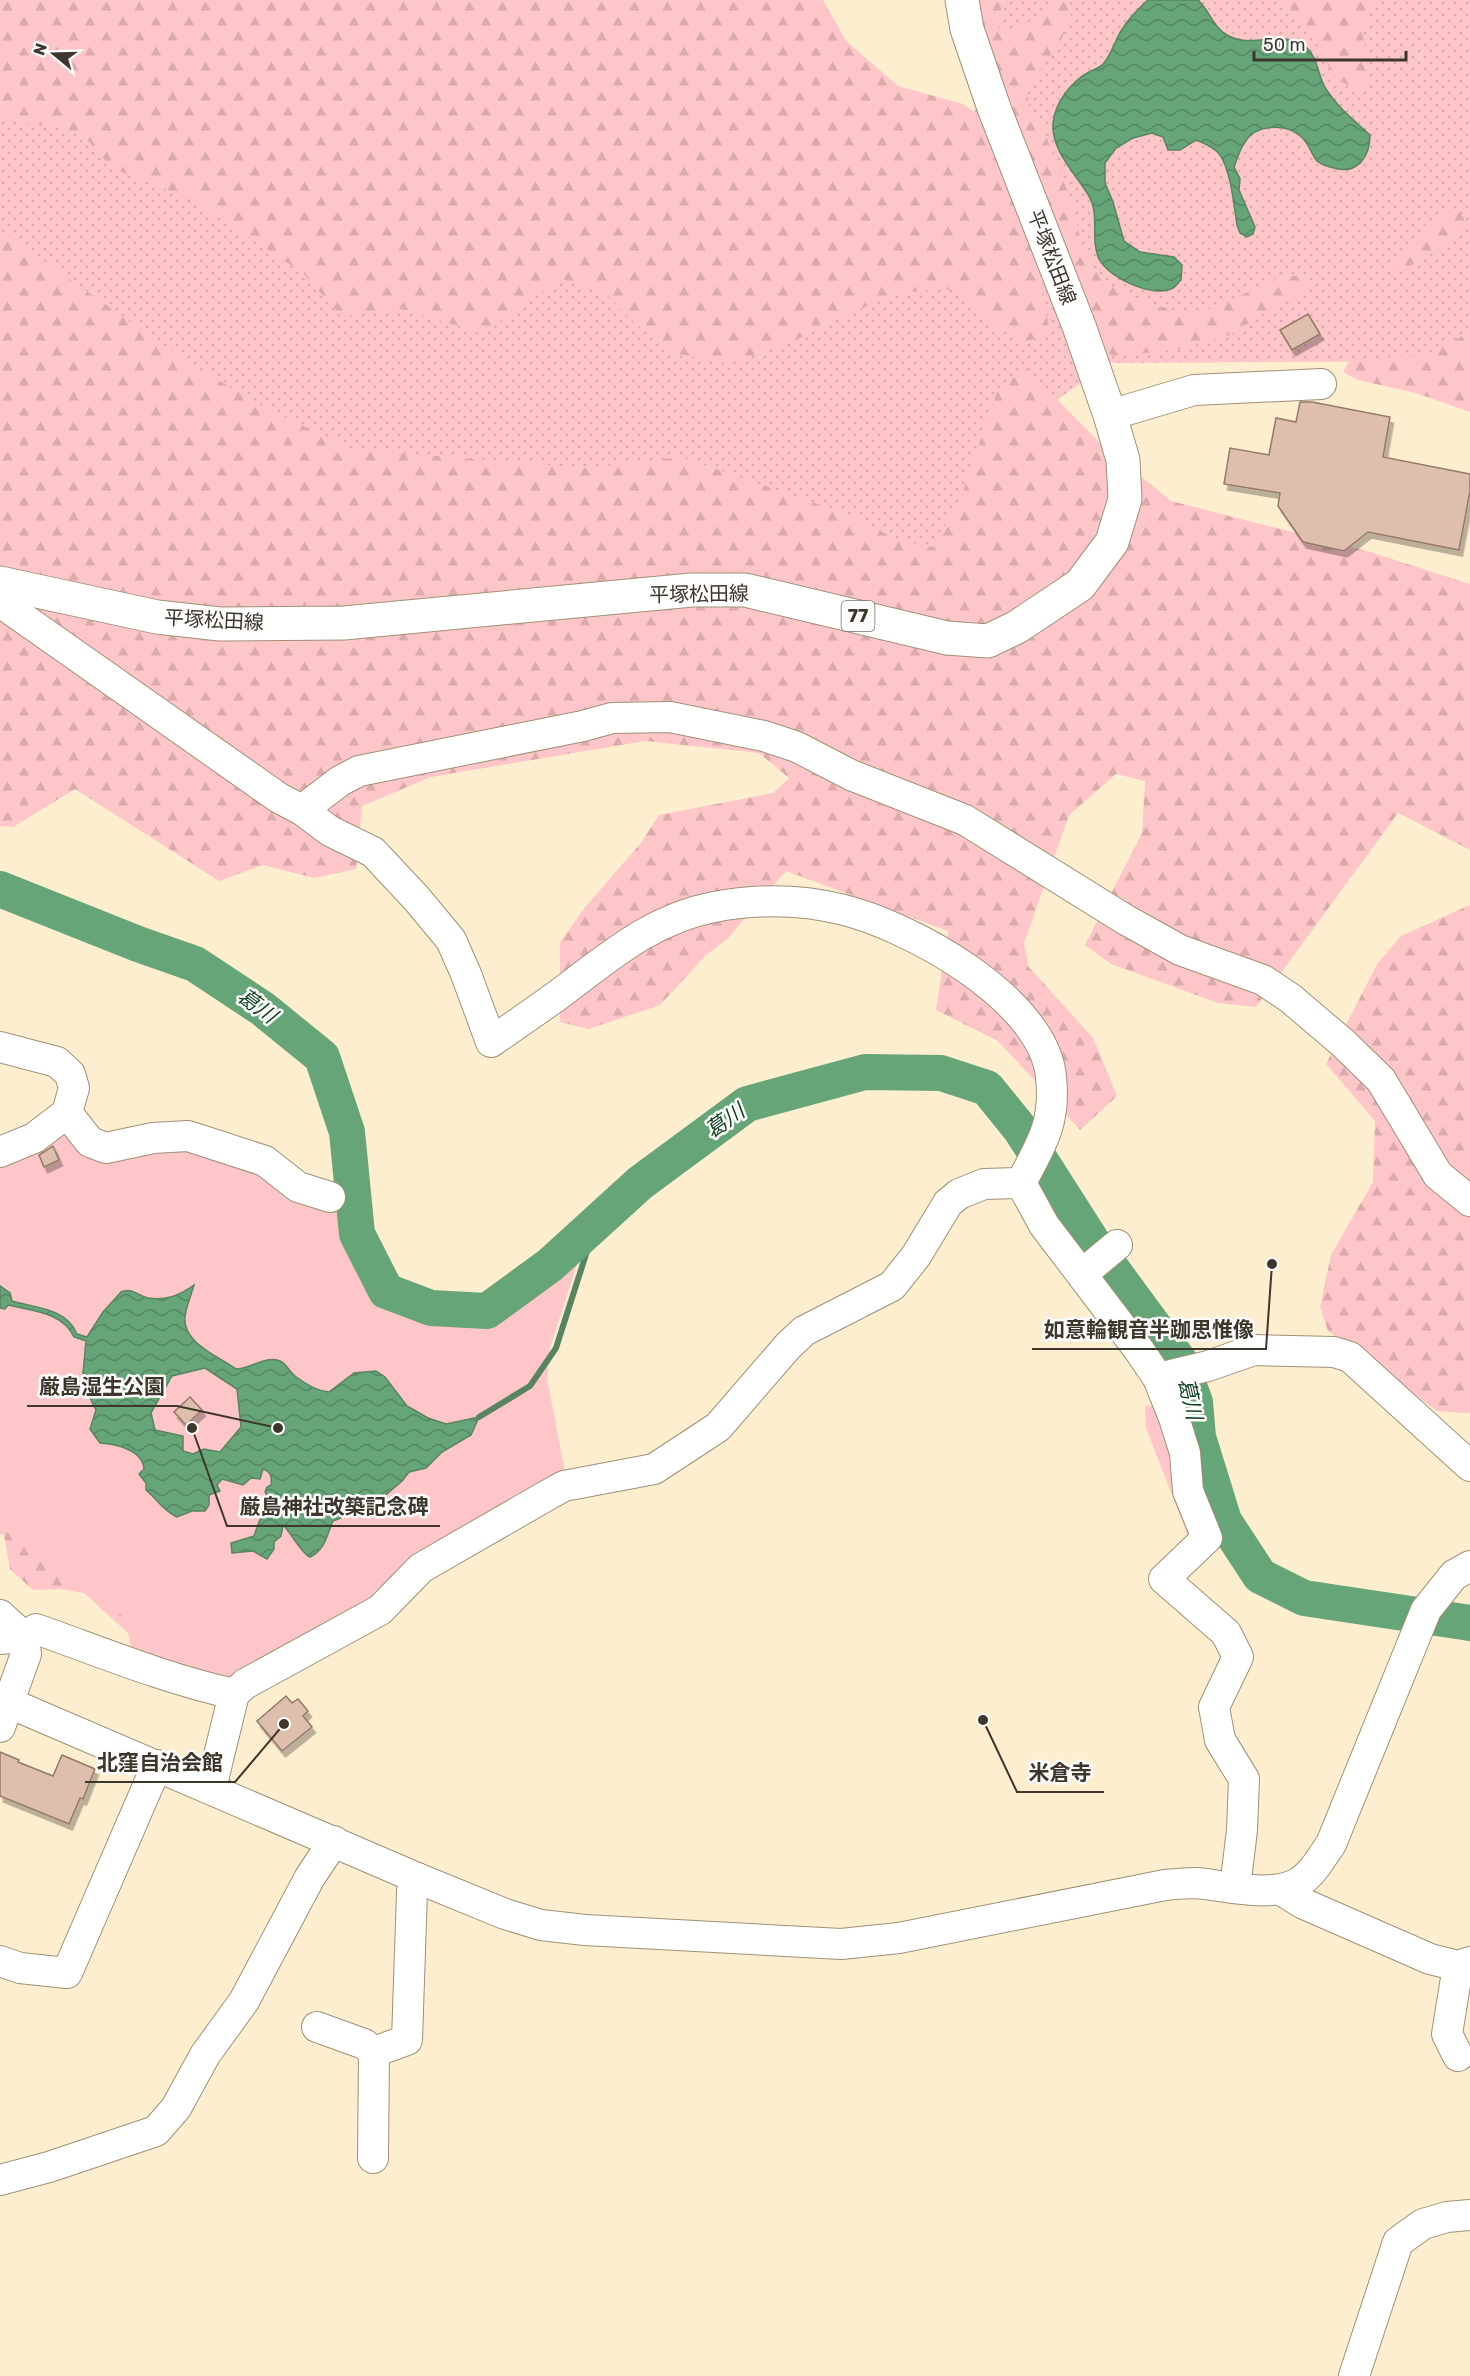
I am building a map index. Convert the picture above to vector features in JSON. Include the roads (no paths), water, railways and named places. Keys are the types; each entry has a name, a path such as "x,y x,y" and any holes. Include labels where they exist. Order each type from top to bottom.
{"main road":[{"name":"平塚松田線","path":"0,583 158,617 220,624 344,623 693,590 745,590 947,638 988,641 1017,627 1080,585 1112,542 1125,499 1123,460 1079,327 994,108 967,29 962,0"}],"street":[{"path":"1110,415 1194,390 1322,384"},
{"path":"0,602 252,779 302,810 330,831 373,852 451,940 491,1042 590,969 664,922 713,907 758,900 805,903 841,909 894,928 943,952 1011,1005 1026,1023 1043,1051 1051,1075 1052,1111 1048,1131 1024,1177 1044,1225 1162,1377 1185,1453 1188,1491 1207,1538 1164,1579 1226,1633 1238,1657 1214,1707 1220,1740 1244,1779 1242,1830 1235,1888"},
{"path":"302,810 340,781 359,771 583,726 612,718 669,717 775,739 797,747 850,775 965,820 1126,920 1171,945 1263,980 1290,998 1343,1043 1381,1080 1438,1175 1470,1201"},
{"path":"0,1047 57,1062 70,1074 74,1088 67,1113 34,1138 0,1152"},
{"path":"67,1113 90,1142 106,1148 153,1138 188,1136 265,1161 298,1187 330,1197"},
{"path":"211,1788 234,1694 245,1684 380,1610 422,1568 564,1486 654,1469 718,1427 788,1346 804,1331 892,1286 916,1256 948,1203 959,1194 984,1184 1024,1177"},
{"path":"1082,1274 1117,1245"},
{"path":"1162,1377 1203,1367 1254,1350 1334,1352 1350,1357 1470,1466"},
{"path":"0,1615 12,1638 26,1654 3,1709 158,1765 417,1878 506,1914 541,1925 585,1930 841,1944 899,1938 1164,1885 1195,1883 1281,1890 1299,1882 1313,1870 1330,1844 1426,1610 1454,1575 1470,1566"},
{"path":"12,1638 36,1629 138,1666 209,1689 234,1694"},
{"path":"0,1961 20,1968 67,1973 158,1765"},
{"path":"0,2180 49,2167 156,2131 176,2108 205,2055 244,2001 310,1877 334,1841"},
{"path":"374,2052 407,2040 412,1891 417,1878"},
{"path":"1281,1890 1302,1903 1430,1959 1464,1964 1447,2034 1458,2056"},
{"path":"316,2026 364,2044 374,2052"},
{"path":"373,2158 374,2052"},
{"path":"1354,2376 1398,2242 1423,2224 1447,2217 1470,2215"}],"water":[{"path":"1148,0 1198,0 1218,28 1236,39 1247,41 1278,39 1298,42 1311,52 1330,96 1370,135 1365,157 1349,169 1321,164 1305,141 1293,131 1278,127 1263,129 1250,136 1234,167 1240,179 1239,190 1255,227 1253,234 1247,237 1240,233 1237,225 1224,162 1212,148 1196,140 1180,150 1168,150 1163,137 1152,133 1133,138 1116,148 1105,163 1105,183 1124,241 1140,252 1174,257 1182,265 1181,280 1175,287 1163,291 1142,288 1121,279 1104,266 1099,259 1095,243 1092,203 1065,162 1053,133 1054,115 1070,87 1082,76 1103,65 1133,14"},
{"path":"194,1285 185,1317 189,1334 203,1348 236,1369 267,1360 277,1360 283,1362 295,1376 307,1384 329,1392 354,1373 376,1371 385,1377 407,1406 428,1418 446,1424 479,1417 471,1435 442,1452 426,1468 409,1472 374,1505 333,1521 322,1546 310,1557 303,1552 283,1525 281,1536 274,1542 274,1549 267,1559 253,1551 232,1553 231,1543 254,1536 260,1519 267,1517 273,1505 279,1504 278,1499 268,1497 265,1492 271,1485 268,1471 263,1469 260,1479 251,1478 243,1485 222,1479 217,1485 220,1491 209,1495 209,1505 205,1511 192,1511 177,1517 172,1514 146,1490 146,1483 139,1474 144,1469 139,1457 128,1449 100,1443 90,1429 96,1410 86,1390 83,1373 86,1341 74,1337 69,1329 55,1317 8,1305 5,1309 0,1308 0,1286 10,1293 12,1301 58,1314 72,1325 77,1334 87,1337 103,1312 121,1292 132,1291 148,1298 161,1299 178,1294","holes":["205,1368 237,1389 241,1427 220,1452 204,1449 193,1454 183,1451 183,1436 155,1430 151,1413 172,1376"]}],"waterway":[{"name":"葛川","path":"0,889 195,964 263,1009 322,1057 347,1132 357,1234 386,1291 431,1308 487,1311 550,1265 640,1183 747,1104 865,1072 941,1073 987,1088 1021,1130 1095,1246 1180,1362 1195,1402 1198,1437 1224,1521 1260,1576 1304,1598 1470,1623"},
{"path":"479,1417 530,1386 556,1348 596,1223"}],"place":[{"name":"如意輪観音半跏思惟像","path":"1272,1264"},
{"name":"厳島神社改築記念碑","path":"192,1428"},
{"name":"厳島湿生公園","path":"278,1428"},
{"name":"米倉寺","path":"983,1720"},
{"name":"北窪自治会館","path":"284,1724"}]}
